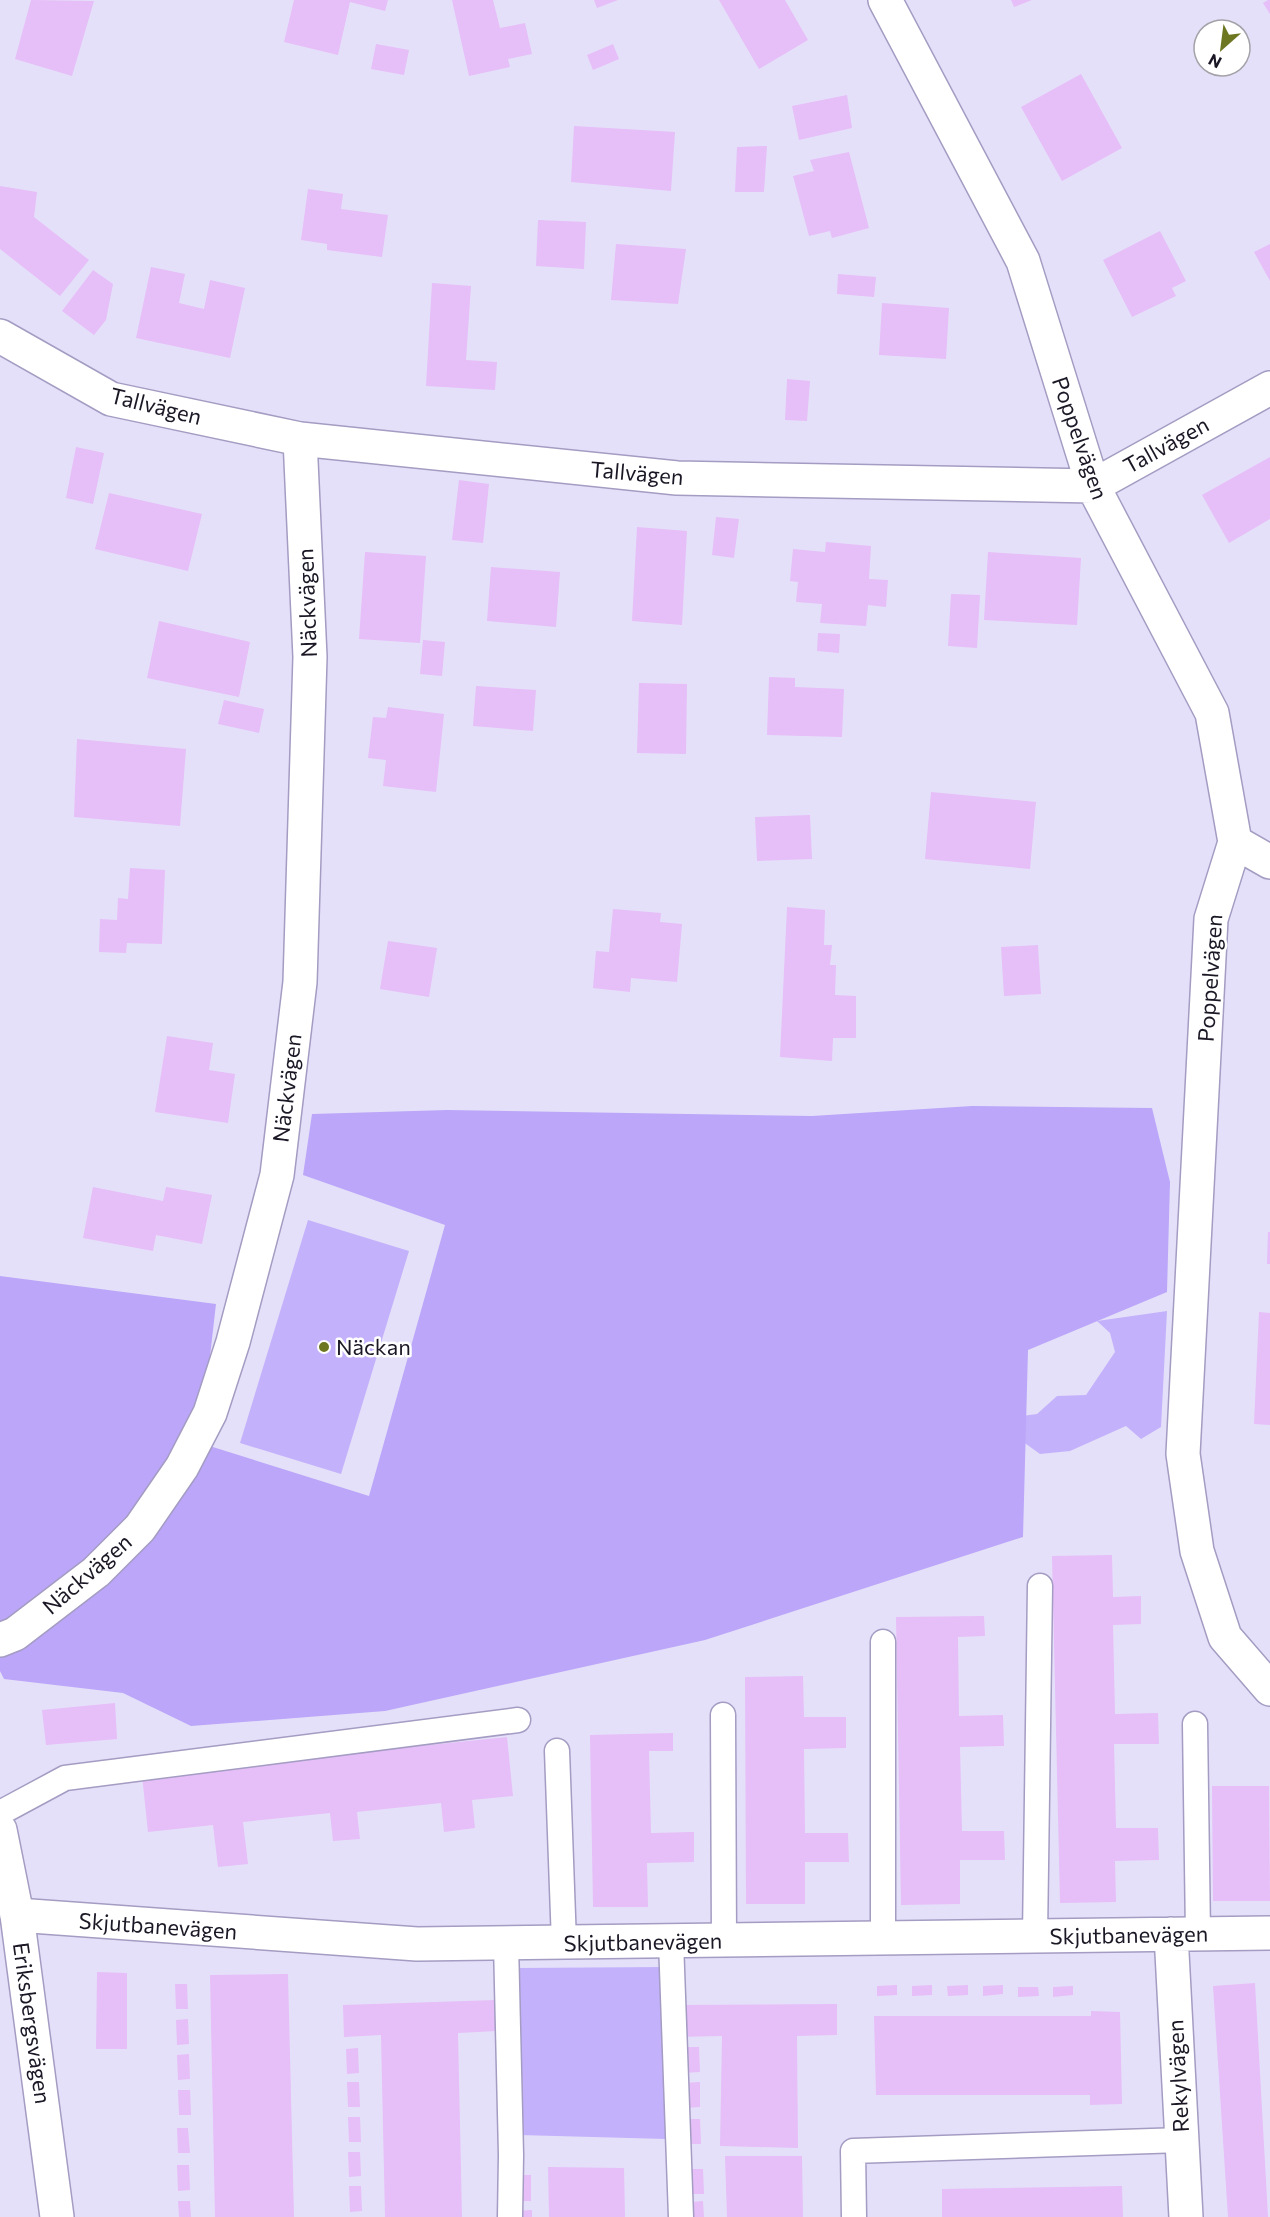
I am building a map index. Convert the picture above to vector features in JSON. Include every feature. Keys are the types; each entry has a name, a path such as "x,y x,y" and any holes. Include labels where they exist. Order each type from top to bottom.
{"street":[{"name":"Poppelvägen","path":"885,0 1023,261 1093,486 1212,713 1235,842 1211,919 1184,1454 1197,1551 1225,1637 1270,1689"},
{"name":"Tallvägen","path":"0,336 111,399 300,439 677,478 1093,486 1270,387"},
{"name":"Näckvägen","path":"0,1640 15,1635 96,1572 140,1528 182,1467 214,1403 233,1342 277,1175 300,970 310,657 300,439"},
{"path":"1235,842 1270,862"},
{"name":"Eriksbergsvägen","path":"0,1830 18,1915 57,2217"},
{"name":"Skjutbanevägen","path":"18,1915 417,1944 1270,1933"},
{"name":"Rekylvägen","path":"1184,1934 1182,2139 1186,2217"}],"lane":[{"path":"1035,1936 1040,1586"},
{"path":"883,1642 883,1938"},
{"path":"723,1715 724,1941"},
{"path":"0,1813 65,1778 518,1720"},
{"path":"1184,1934 1195,1724"},
{"path":"557,1751 564,1943"},
{"path":"671,1941 681,2217"},
{"path":"506,1943 511,2155 510,2217"},
{"path":"854,2217 853,2151 1182,2139"}],"shaded area":[{"name":"Näckan","path":"972,1106 1152,1108 1170,1182 1167,1292 1028,1350 1023,1537 705,1640 385,1711 191,1726 123,1693 4,1679 0,1671 0,1276 216,1304 200,1443 369,1496 445,1225 303,1175 312,1114 447,1110 812,1116"},
{"name":"Näckan","path":"308,1220 409,1251 341,1474 240,1443"},
{"path":"1167,1311 1161,1427 1141,1439 1126,1426 1070,1451 1040,1454 1012,1434 1013,1417 1037,1414 1057,1396 1086,1395 1115,1352 1110,1333 1097,1321"},
{"path":"665,1967 666,2139 519,2135 516,1968"}],"building":[{"path":"31,0 94,1 72,76 15,59"},
{"path":"294,0 388,0 385,11 350,2 338,55 284,42"},
{"path":"452,0 493,0 500,28 525,23 532,54 508,59 510,67 469,76"},
{"path":"594,0 618,0 597,8"},
{"path":"719,0 785,0 808,40 759,69"},
{"path":"1011,0 1032,0 1014,7"},
{"path":"1270,0 1270,14 1263,3"},
{"path":"376,44 409,50 404,75 371,69"},
{"path":"613,44 619,59 593,70 587,55"},
{"path":"1081,74 1122,148 1062,181 1021,107"},
{"path":"847,95 852,128 799,140 792,106"},
{"path":"574,126 675,132 671,191 571,182"},
{"path":"767,146 764,192 735,192 737,147"},
{"path":"849,152 869,228 832,238 830,231 809,236 793,176 814,171 810,160"},
{"path":"0,186 37,192 34,217 89,260 60,296 0,249"},
{"path":"308,189 343,194 341,209 388,215 382,257 327,250 327,244 301,240"},
{"path":"538,220 586,222 584,269 536,266"},
{"path":"1160,231 1186,281 1172,288 1176,296 1132,317 1103,260"},
{"path":"616,244 686,249 678,304 611,300"},
{"path":"1270,244 1270,281 1254,252"},
{"path":"151,267 185,274 179,303 204,309 210,280 245,288 230,358 136,338"},
{"path":"93,270 113,284 106,320 94,335 62,311"},
{"path":"838,274 876,277 874,297 837,294"},
{"path":"432,283 471,286 466,360 497,362 495,390 426,386"},
{"path":"882,303 949,308 946,359 879,355"},
{"path":"787,379 810,381 807,421 785,420"},
{"path":"76,447 104,453 93,504 66,498"},
{"path":"1270,457 1270,519 1229,543 1202,495"},
{"path":"459,480 489,484 483,543 452,540"},
{"path":"109,493 202,514 188,571 95,549"},
{"path":"716,517 739,519 734,558 712,555"},
{"path":"637,527 687,531 682,625 632,621"},
{"path":"826,542 871,546 869,579 888,580 886,607 868,605 866,626 820,623 822,604 796,602 798,582 790,581 793,549 825,552"},
{"path":"365,552 426,556 420,643 359,639"},
{"path":"988,552 1081,558 1077,625 984,620"},
{"path":"491,567 560,572 556,627 487,621"},
{"path":"951,594 980,595 977,648 948,646"},
{"path":"159,621 250,642 239,697 147,678"},
{"path":"818,633 840,634 839,653 817,651"},
{"path":"423,640 445,642 442,676 420,674"},
{"path":"769,677 795,678 795,687 844,689 842,737 767,735"},
{"path":"639,683 687,684 686,754 637,753"},
{"path":"476,686 536,690 533,731 473,726"},
{"path":"224,700 264,709 259,733 218,724"},
{"path":"388,707 444,714 436,792 383,786 386,760 368,758 373,717 386,718"},
{"path":"77,739 186,749 180,826 74,817"},
{"path":"931,792 1036,802 1030,869 925,859"},
{"path":"810,815 812,859 757,861 755,817"},
{"path":"130,868 165,870 162,944 127,943 126,953 99,952 100,919 117,920 118,898 128,899"},
{"path":"787,907 825,910 824,945 832,945 830,965 836,965 835,995 856,996 856,1038 833,1038 832,1061 780,1057"},
{"path":"613,909 661,913 660,922 682,924 677,982 631,978 630,992 593,988 596,951 609,952"},
{"path":"388,941 437,948 429,997 380,989"},
{"path":"1038,945 1041,994 1004,996 1001,947"},
{"path":"167,1036 213,1043 209,1070 235,1074 228,1123 155,1112"},
{"path":"93,1187 163,1201 166,1187 212,1195 202,1244 156,1235 153,1251 83,1238"},
{"path":"1268,1232 1270,1232 1270,1264 1267,1264"},
{"path":"1259,1312 1270,1313 1270,1425 1254,1424"},
{"path":"1112,1555 1113,1597 1141,1596 1141,1624 1113,1625 1115,1714 1158,1713 1159,1744 1114,1744 1116,1828 1158,1828 1159,1860 1115,1861 1116,1902 1060,1903 1052,1556"},
{"path":"984,1616 985,1636 958,1637 959,1716 1003,1715 1004,1746 960,1747 962,1831 1004,1831 1005,1860 960,1860 960,1904 901,1905 896,1617"},
{"path":"803,1676 804,1717 846,1717 846,1748 804,1749 805,1833 848,1833 849,1862 805,1862 805,1904 746,1904 745,1677"},
{"path":"115,1703 117,1739 46,1745 42,1710"},
{"path":"673,1733 673,1751 649,1751 651,1833 694,1832 694,1862 647,1863 648,1907 593,1907 590,1735"},
{"path":"507,1737 513,1796 472,1800 475,1828 444,1832 441,1803 357,1812 360,1839 333,1841 330,1813 243,1822 248,1864 218,1867 213,1825 148,1832 142,1775"},
{"path":"1212,1786 1269,1786 1270,1901 1213,1901"},
{"path":"97,1972 127,1973 127,2049 96,2049"},
{"path":"288,1974 294,2217 215,2217 210,1975"},
{"path":"1255,1983 1268,2217 1228,2217 1213,1986"},
{"path":"175,1984 187,1984 188,2009 176,2009"},
{"path":"897,1985 897,1995 877,1996 877,1986"},
{"path":"932,1985 932,1995 912,1996 912,1986"},
{"path":"968,1985 968,1995 948,1996 947,1986"},
{"path":"1003,1985 1003,1994 983,1996 983,1986"},
{"path":"1073,1986 1073,1995 1053,1997 1053,1987"},
{"path":"1018,1987 1038,1987 1039,1996 1018,1997"},
{"path":"496,2000 497,2031 458,2033 462,2217 385,2217 381,2035 344,2037 343,2005"},
{"path":"837,2004 837,2035 797,2036 798,2148 720,2146 722,2036 676,2037 675,2005"},
{"path":"1091,2011 1120,2012 1122,2104 1090,2105 1090,2095 876,2095 874,2016 1091,2016"},
{"path":"188,2019 189,2044 177,2045 176,2020"},
{"path":"683,2047 699,2047 700,2072 683,2073"},
{"path":"358,2048 359,2073 347,2074 346,2049"},
{"path":"189,2054 190,2079 178,2080 177,2055"},
{"path":"347,2082 359,2082 360,2107 348,2107"},
{"path":"700,2082 700,2107 684,2108 683,2083"},
{"path":"178,2090 190,2090 191,2115 179,2115"},
{"path":"348,2117 360,2117 361,2142 349,2142"},
{"path":"684,2119 700,2119 701,2144 684,2144"},
{"path":"177,2128 188,2128 190,2153 178,2153"},
{"path":"348,2152 360,2152 361,2176 349,2177"},
{"path":"725,2156 802,2156 803,2217 727,2217"},
{"path":"177,2165 189,2165 190,2190 178,2191"},
{"path":"548,2167 624,2168 625,2217 549,2217"},
{"path":"691,2169 703,2169 704,2194 692,2194"},
{"path":"514,2175 531,2175 531,2201 514,2201"},
{"path":"349,2186 361,2186 362,2211 350,2212"},
{"path":"1122,2186 1123,2217 942,2217 942,2189"},
{"path":"178,2201 190,2201 191,2217 179,2217"},
{"path":"703,2201 704,2217 692,2217 691,2202"},
{"path":"532,2210 532,2217 515,2217 515,2211"}],"place":[{"name":"Näckan","path":"324,1347"}]}
